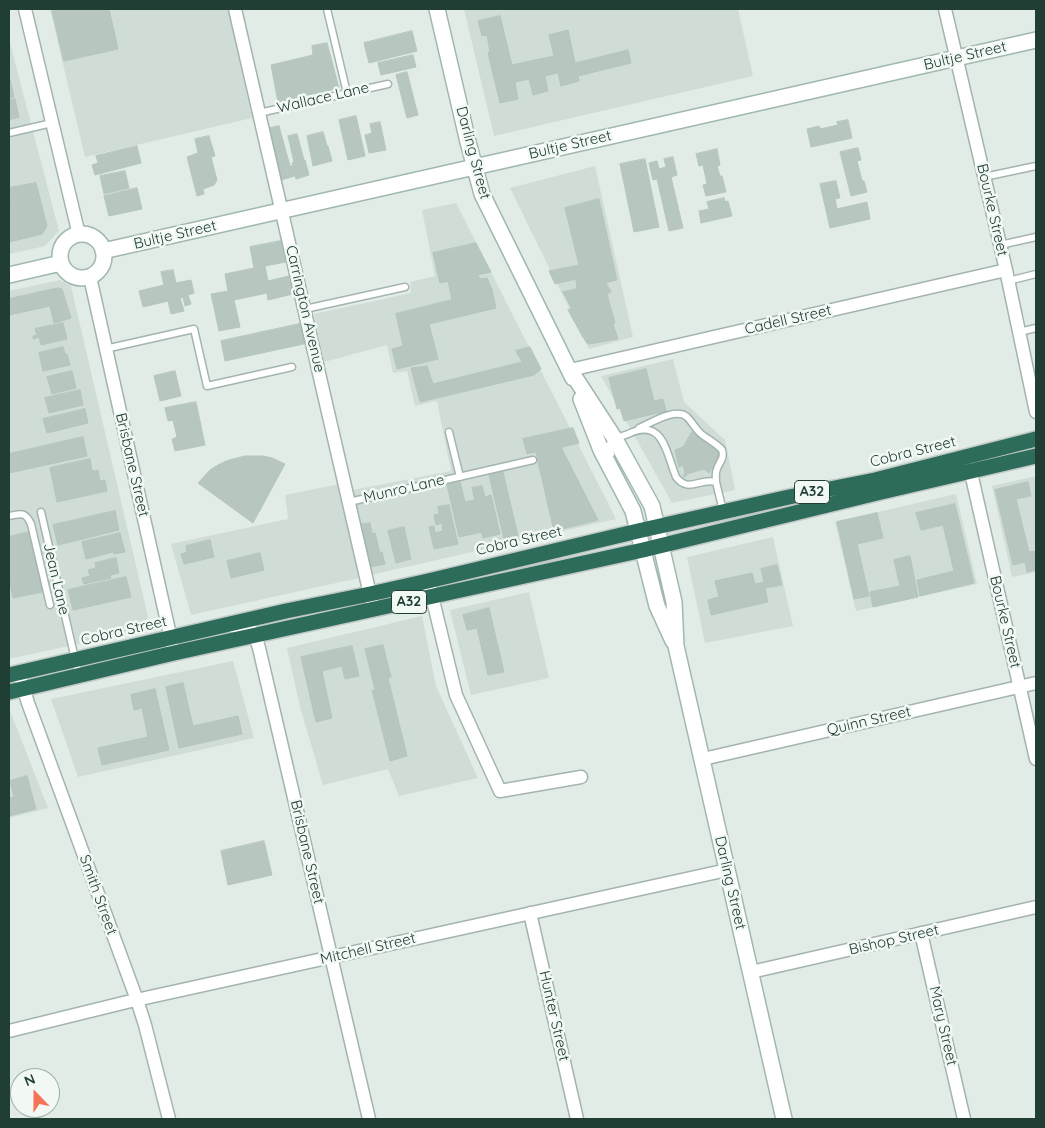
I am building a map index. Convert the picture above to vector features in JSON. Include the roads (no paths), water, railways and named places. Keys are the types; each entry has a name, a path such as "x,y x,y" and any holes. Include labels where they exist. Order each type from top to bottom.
{"highway":[{"name":"Cobra Street","path":"16,691 174,653 661,546 877,492 969,464 1036,439"},
{"name":"Cobra Street","path":"14,674 724,512 876,480 969,464 1036,456"}],"street":[{"path":"25,9 79,235"},
{"name":"Carrington Avenue","path":"235,9 374,610"},
{"name":"Darling Street","path":"437,9 482,194 570,370 601,450 633,511 657,606 676,646"},
{"name":"Bourke Street","path":"945,9 1000,244 1036,412"},
{"name":"Bultje Street","path":"103,251 1036,40"},
{"path":"79,235 92,236 101,245 103,251 103,264 90,277 75,277 69,274 61,263 60,255 62,248 72,237 79,235"},
{"path":"9,274 61,263"},
{"name":"Cadell Street","path":"570,370 1007,275"},
{"name":"Brisbane Street","path":"90,277 174,653"},
{"name":"Darling Street","path":"570,370 615,439 652,506 674,602 676,646 784,1119"},
{"name":"Bourke Street","path":"969,464 1036,758"},
{"path":"428,581 456,695 500,791 581,777"},
{"path":"208,629 237,625 244,626 249,628 256,636"},
{"name":"Brisbane Street","path":"256,636 369,1119"},
{"name":"Smith Street","path":"14,674 16,691 145,1024 169,1119"},
{"name":"Quinn Street","path":"702,760 1036,683"},
{"name":"Mitchell Street","path":"9,1031 136,1000 727,870"},
{"name":"Bishop Street","path":"751,972 1036,908"},
{"name":"Hunter Street","path":"530,913 577,1119"},
{"name":"Mary Street","path":"921,934 964,1119"}],"lane":[{"path":"327,9 346,93"},
{"name":"Wallace Lane","path":"259,113 388,84"},
{"path":"9,132 52,123"},
{"path":"984,177 1036,166"},
{"path":"1000,244 1036,237"},
{"path":"1007,275 1036,274"},
{"path":"304,309 404,287"},
{"path":"1019,332 1036,328"},
{"path":"105,349 194,329 207,386 292,367"},
{"path":"626,496 622,479 608,449 609,444 615,439 660,418 673,414 682,414 686,416 698,431 723,452 723,458 716,471 716,482 724,512"},
{"path":"631,432 648,429 658,435 663,441 676,477 683,484 716,482"},
{"name":"Munro Lane","path":"449,432 460,477"},
{"name":"Munro Lane","path":"349,502 533,460"},
{"name":"Jean Lane","path":"41,512 79,676"},
{"path":"9,516 25,515 31,524 50,604"}]}
